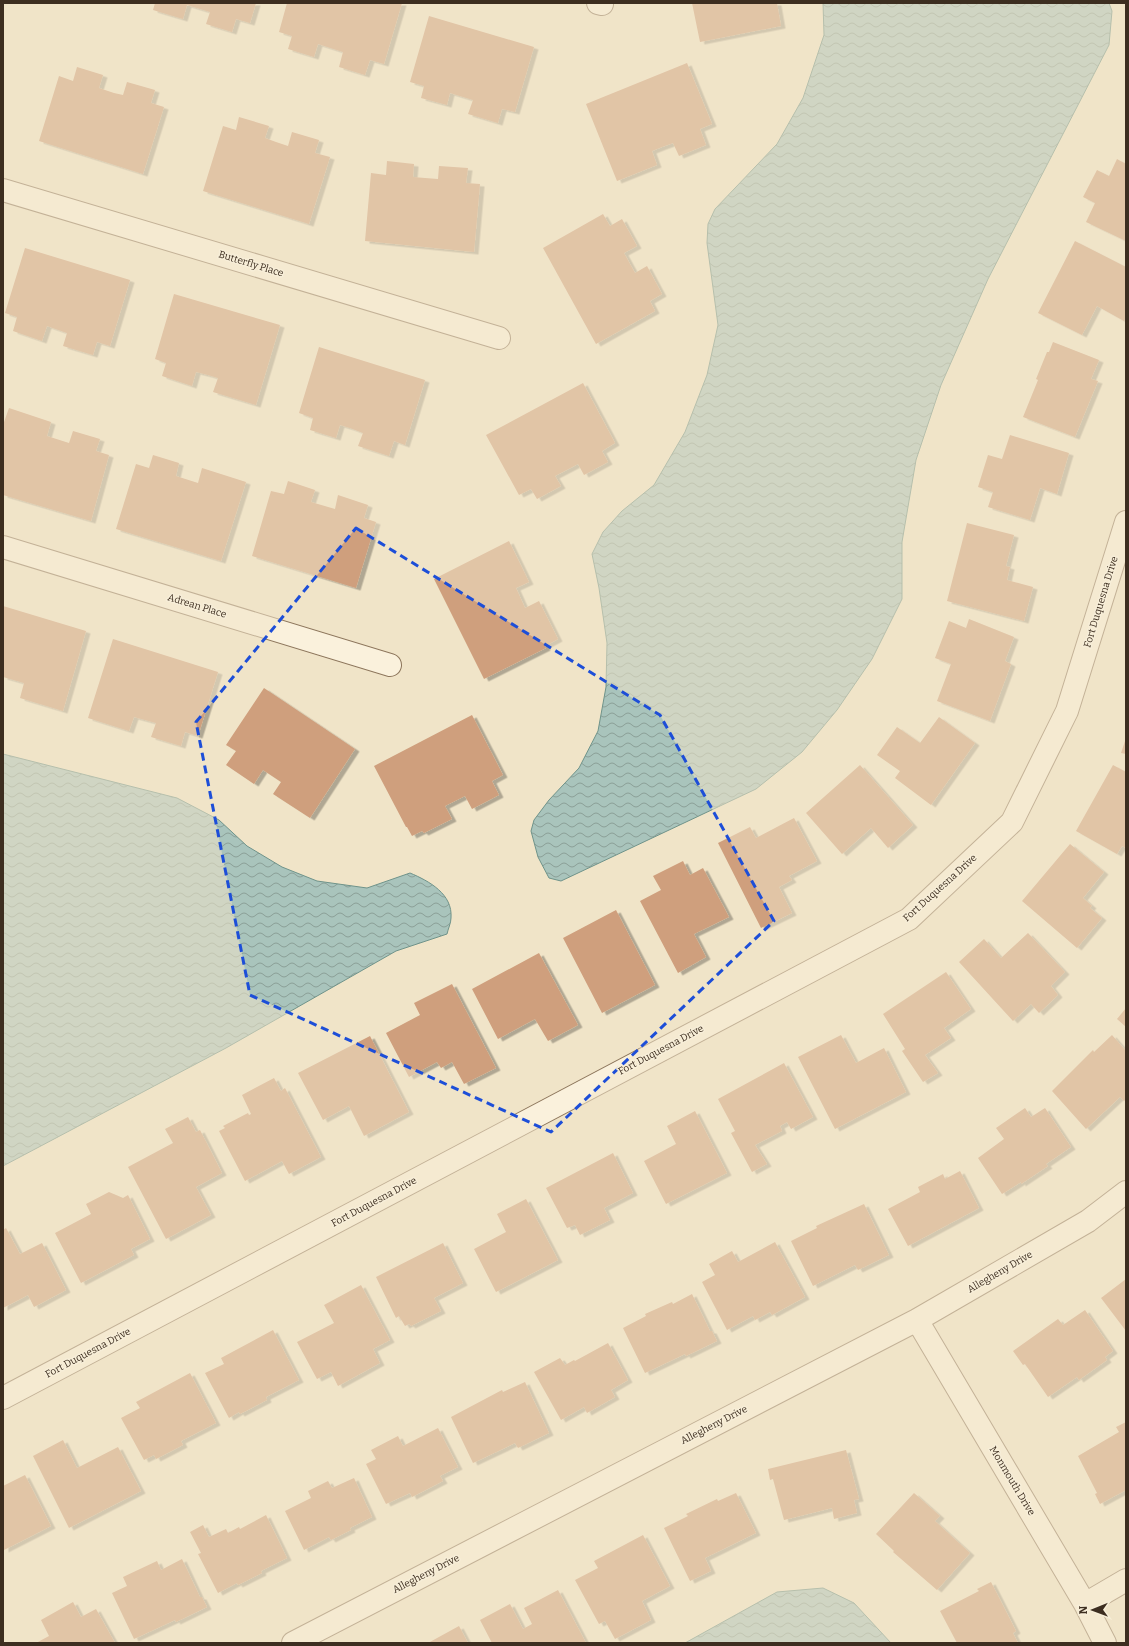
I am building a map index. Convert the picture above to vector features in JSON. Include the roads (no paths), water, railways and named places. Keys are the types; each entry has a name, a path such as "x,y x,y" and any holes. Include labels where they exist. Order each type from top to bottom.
{"street":[{"name":"Butterfly Place","path":"3,190 499,338"},
{"name":"Fort Duquesna Drive","path":"3,1398 909,919 1012,822 1067,711 1126,522"},
{"name":"Adrean Place","path":"3,547 390,665"},
{"name":"Allegheny Drive","path":"293,1643 917,1320 1088,1220 1126,1192"},
{"name":"Monmouth Drive","path":"917,1320 1085,1604 1105,1643"},
{"path":"1085,1604 1126,1580"}],"water":[{"path":"823,3 1109,3 1112,11 1109,45 988,279 941,385 916,460 902,542 902,599 872,659 837,710 802,752 756,789 561,881 549,878 538,857 531,831 534,820 549,800 579,768 598,731 606,687 607,643 599,588 592,554 603,532 622,511 654,485 685,432 707,375 718,325 707,243 708,224 715,209 777,144 803,98 824,35"},
{"path":"3,754 177,798 219,820 247,846 282,867 317,881 367,888 410,873 432,884 444,895 451,910 451,922 447,934 396,951 226,1048 3,1166"},
{"path":"823,1588 854,1603 891,1643 685,1643 777,1592"}]}
